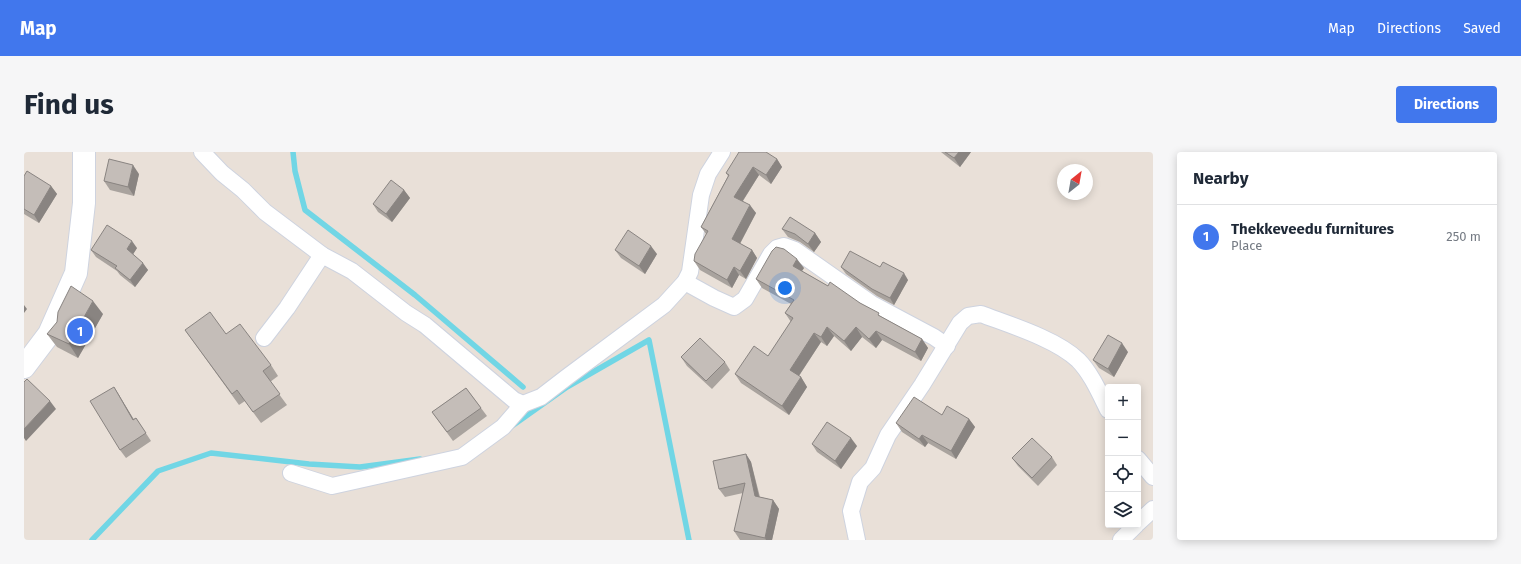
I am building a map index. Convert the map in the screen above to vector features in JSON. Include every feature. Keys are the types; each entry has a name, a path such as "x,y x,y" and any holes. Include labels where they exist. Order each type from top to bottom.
{"main road":[{"path":"24,367 49,334 76,273 84,203 84,152"}],"street":[{"path":"202,152 222,173 243,190 265,212 322,255 352,271 374,287 406,314 425,325 514,400 523,404"},
{"path":"291,473 332,486 462,457 503,427 523,404 541,397 567,376 664,305 685,282 690,272 701,195 708,174 722,152"},
{"path":"685,282 714,298 734,306 745,299 770,254 777,248 784,246 795,250 872,304 934,337 947,346"},
{"path":"264,338 287,308 322,255"},
{"path":"857,540 851,511 860,482 873,468 888,435 922,385 960,323 968,316 981,314 1059,345 1085,369 1105,405"},
{"path":"1141,463 1153,477"},
{"path":"1141,520 1153,509"},
{"path":"1121,540 1133,528"}],"building":[{"path":"739,152 766,152 777,159 766,175 753,167 734,197 750,205 732,239 752,250 740,271 734,267 727,280 694,261 695,254 708,231 701,227 729,175 726,173"},
{"path":"945,152 959,152 954,158"},
{"path":"109,159 133,165 128,187 104,181"},
{"path":"27,171 51,186 34,215 24,209 24,176"},
{"path":"391,180 404,190 386,214 373,204"},
{"path":"790,217 815,233 808,244 795,234 782,229"},
{"path":"107,225 132,241 127,249 143,263 130,280 115,268 117,266 91,250"},
{"path":"628,230 651,246 639,266 615,250"},
{"path":"776,247 784,249 797,259 793,266 828,286 830,282 860,303 879,313 878,315 922,339 915,352 876,331 869,339 856,327 844,341 827,327 821,337 814,333 790,370 801,377 782,406 735,374 754,346 768,356 793,318 785,313 794,300 756,279 772,251"},
{"path":"850,251 880,267 883,262 904,273 890,298 872,289 841,267"},
{"path":"71,286 93,301 69,344 47,334 57,322 58,312"},
{"path":"210,312 226,334 240,324 271,365 263,371 280,394 253,412 237,390 232,394 185,330"},
{"path":"1108,335 1122,343 1108,369 1093,360"},
{"path":"700,338 725,362 706,381 681,357"},
{"path":"27,379 50,401 24,429 24,382"},
{"path":"114,387 133,420 136,418 146,433 120,450 90,401"},
{"path":"466,388 481,408 447,432 432,412"},
{"path":"914,397 942,415 947,406 969,419 951,451 922,435 919,439 896,423"},
{"path":"827,422 851,438 835,461 812,444"},
{"path":"1032,438 1052,457 1032,478 1012,458"},
{"path":"746,454 755,496 773,500 765,538 734,531 745,483 719,489 713,461"}],"waterway":[{"path":"293,152 295,171 305,210 415,295 523,387"},
{"path":"512,426 567,387 649,340 689,540"},
{"path":"92,540 158,471 211,453 309,464 360,467 420,459"}],"place":[{"name":"Thekkeveedu furnitures","path":"80,331"}]}
